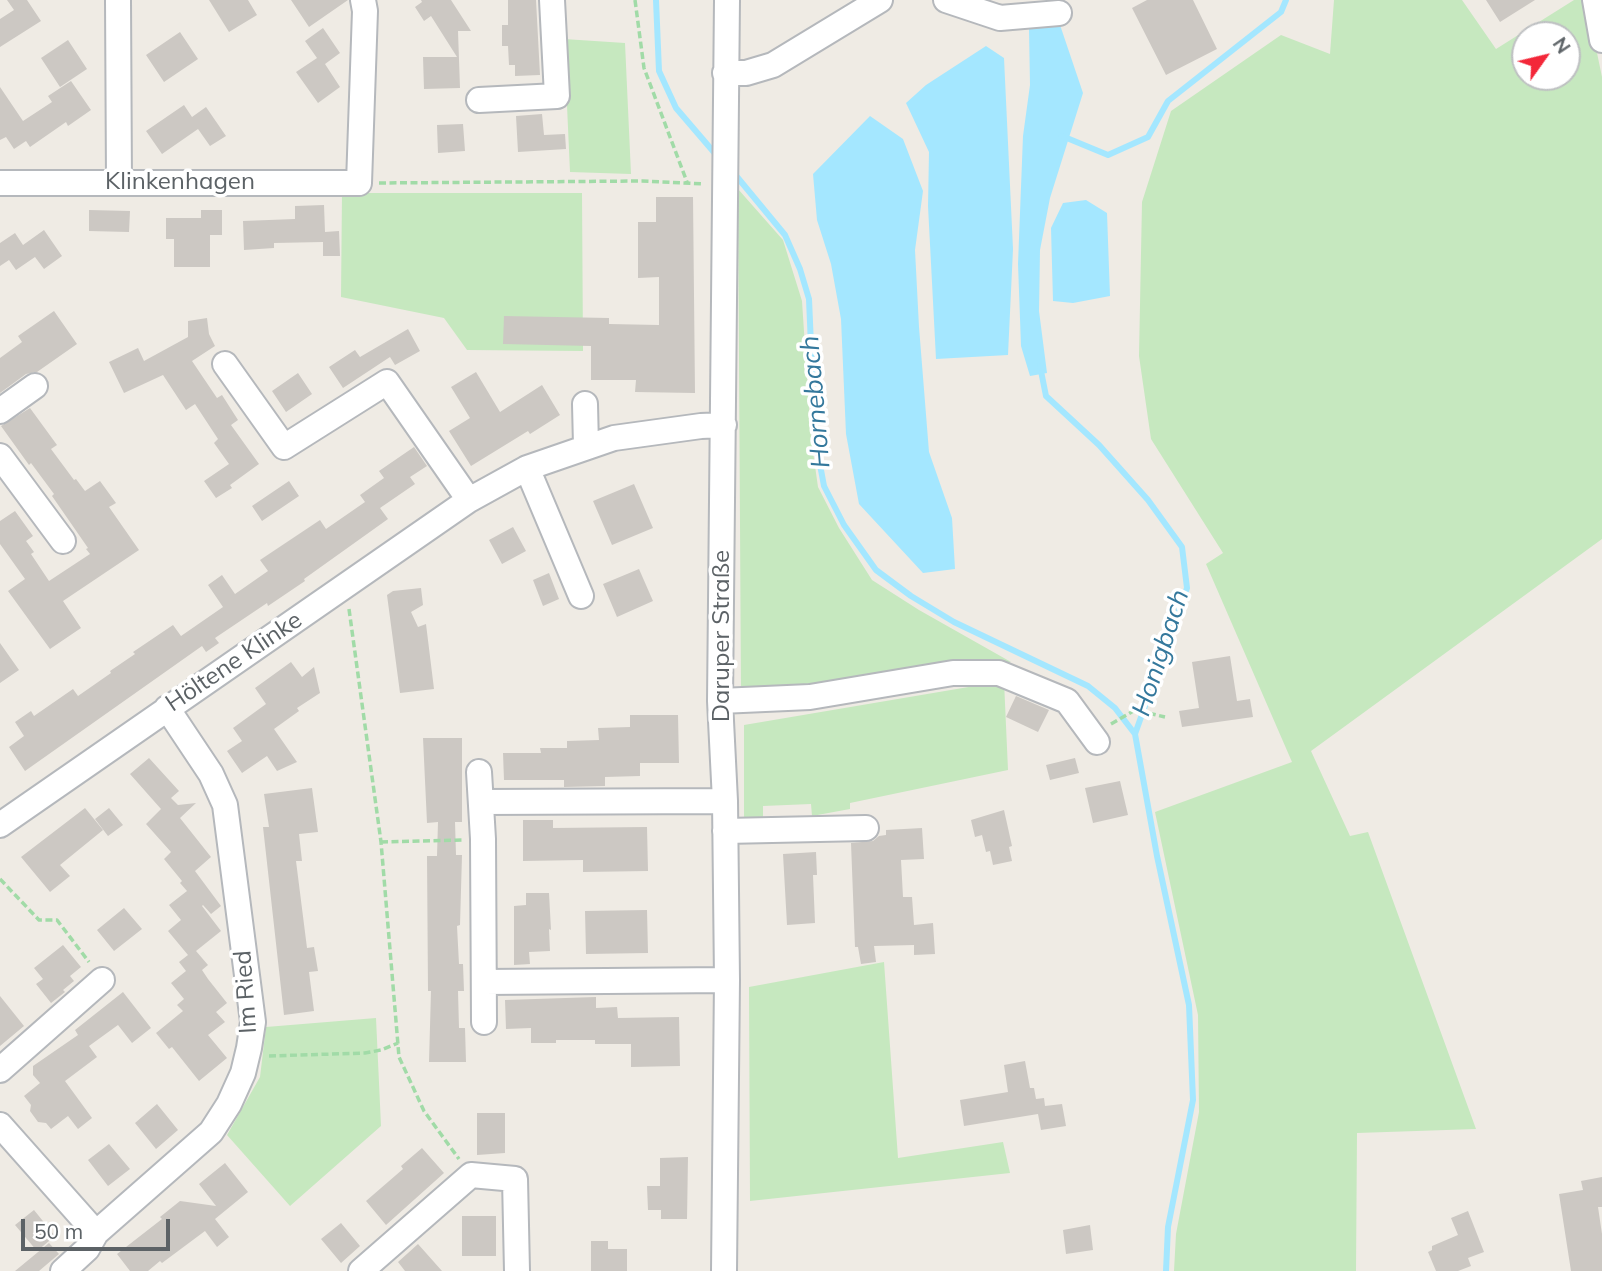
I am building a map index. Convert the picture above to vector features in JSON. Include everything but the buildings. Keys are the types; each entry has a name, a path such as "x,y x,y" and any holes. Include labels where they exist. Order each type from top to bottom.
{"street":[{"path":"118,0 120,182"},
{"path":"479,100 556,96 552,0"},
{"name":"Daruper Straße","path":"724,1271 727,980 720,701 727,0"},
{"path":"725,73 746,73 773,65 880,0"},
{"path":"946,0 999,18 1047,14"},
{"path":"1595,0 1602,40"},
{"path":"359,183 370,4"},
{"name":"Klinkenhagen","path":"0,183 359,183"},
{"path":"225,364 284,447 387,382 469,500"},
{"path":"0,411 35,386"},
{"path":"585,404 586,446"},
{"name":"Höltene Klinke","path":"2,820 469,500 527,468 614,438 724,425"},
{"path":"0,456 63,541"},
{"path":"527,468 581,596"},
{"path":"720,701 810,697 953,673 999,673 1067,701 1104,733"},
{"name":"Im Ried","path":"63,1271 87,1249 96,1233 211,1132 229,1104 243,1073 247,1056 253,1022 225,805 211,774 167,708"},
{"path":"479,772 483,839 484,1022"},
{"path":"481,802 724,801"},
{"path":"725,831 866,828"},
{"path":"0,1070 102,980"},
{"path":"485,982 727,980"},
{"path":"0,1125 96,1233"},
{"path":"361,1271 471,1175 515,1179 517,1271"}],"path":[{"path":"635,0 644,68 687,182"},
{"path":"359,183 687,182 724,169"},
{"path":"346,586 381,842 399,1057 424,1111 471,1175"},
{"path":"1104,733 1135,710 1165,717"},
{"path":"381,842 483,839"},
{"path":"0,879 39,920 57,920 102,980"},
{"path":"247,1056 365,1053 398,1043"}],"green space":[{"path":"1334,0 1462,0 1496,49 1511,40 1511,91 1581,91 1581,21 1541,21 1574,0 1586,0 1602,77 1602,539 1311,751 1350,836 1368,832 1476,1129 1357,1133 1356,1271 1174,1271 1176,1234 1199,1112 1198,1015 1155,812 1292,762 1206,564 1223,553 1151,439 1139,356 1142,202 1171,111 1281,35 1330,54"},
{"path":"564,39 625,43 631,174 570,172"},
{"path":"738,189 783,240 802,301 811,438 818,487 839,528 872,580 1011,662 959,666 813,691 741,693"},
{"path":"342,193 582,193 583,351 467,350 444,318 341,297"},
{"path":"1004,681 1008,770 850,803 850,809 812,816 811,804 763,806 763,825 744,825 744,725"},
{"path":"884,962 898,1158 1003,1142 1010,1173 750,1201 749,987"},
{"path":"376,1018 381,1126 290,1206 227,1135 260,1077 266,1027"}],"water":[{"path":"1046,0 1063,0 1058,19 1083,93 1050,198 1040,250 1039,311 1047,373 1030,376 1021,346 1018,264 1023,136 1030,85 1029,29"},
{"path":"986,46 1004,58 1013,249 1008,355 936,359 928,206 929,152 906,103 926,85"},
{"path":"870,116 903,139 923,191 915,250 929,452 952,518 955,569 923,573 859,504 846,434 841,319 831,264 817,220 813,174"},
{"path":"1086,200 1107,213 1110,296 1073,303 1053,301 1051,228 1063,203"}],"waterway":[{"name":"Hornebach","path":"656,0 659,71 676,108 718,157"},
{"name":"Honigbach","path":"1062,136 1108,155 1148,137 1168,101 1281,12 1286,0"},
{"name":"Hornebach","path":"733,172 785,235 800,269 809,299 815,438 824,486 844,525 876,570 911,596 954,622 1088,686 1115,708 1135,734"},
{"name":"Honigbach","path":"1040,366 1046,396 1099,445 1148,500 1182,547 1187,588 1135,734 1157,856 1189,1005 1193,1100 1168,1227 1166,1271"}]}
